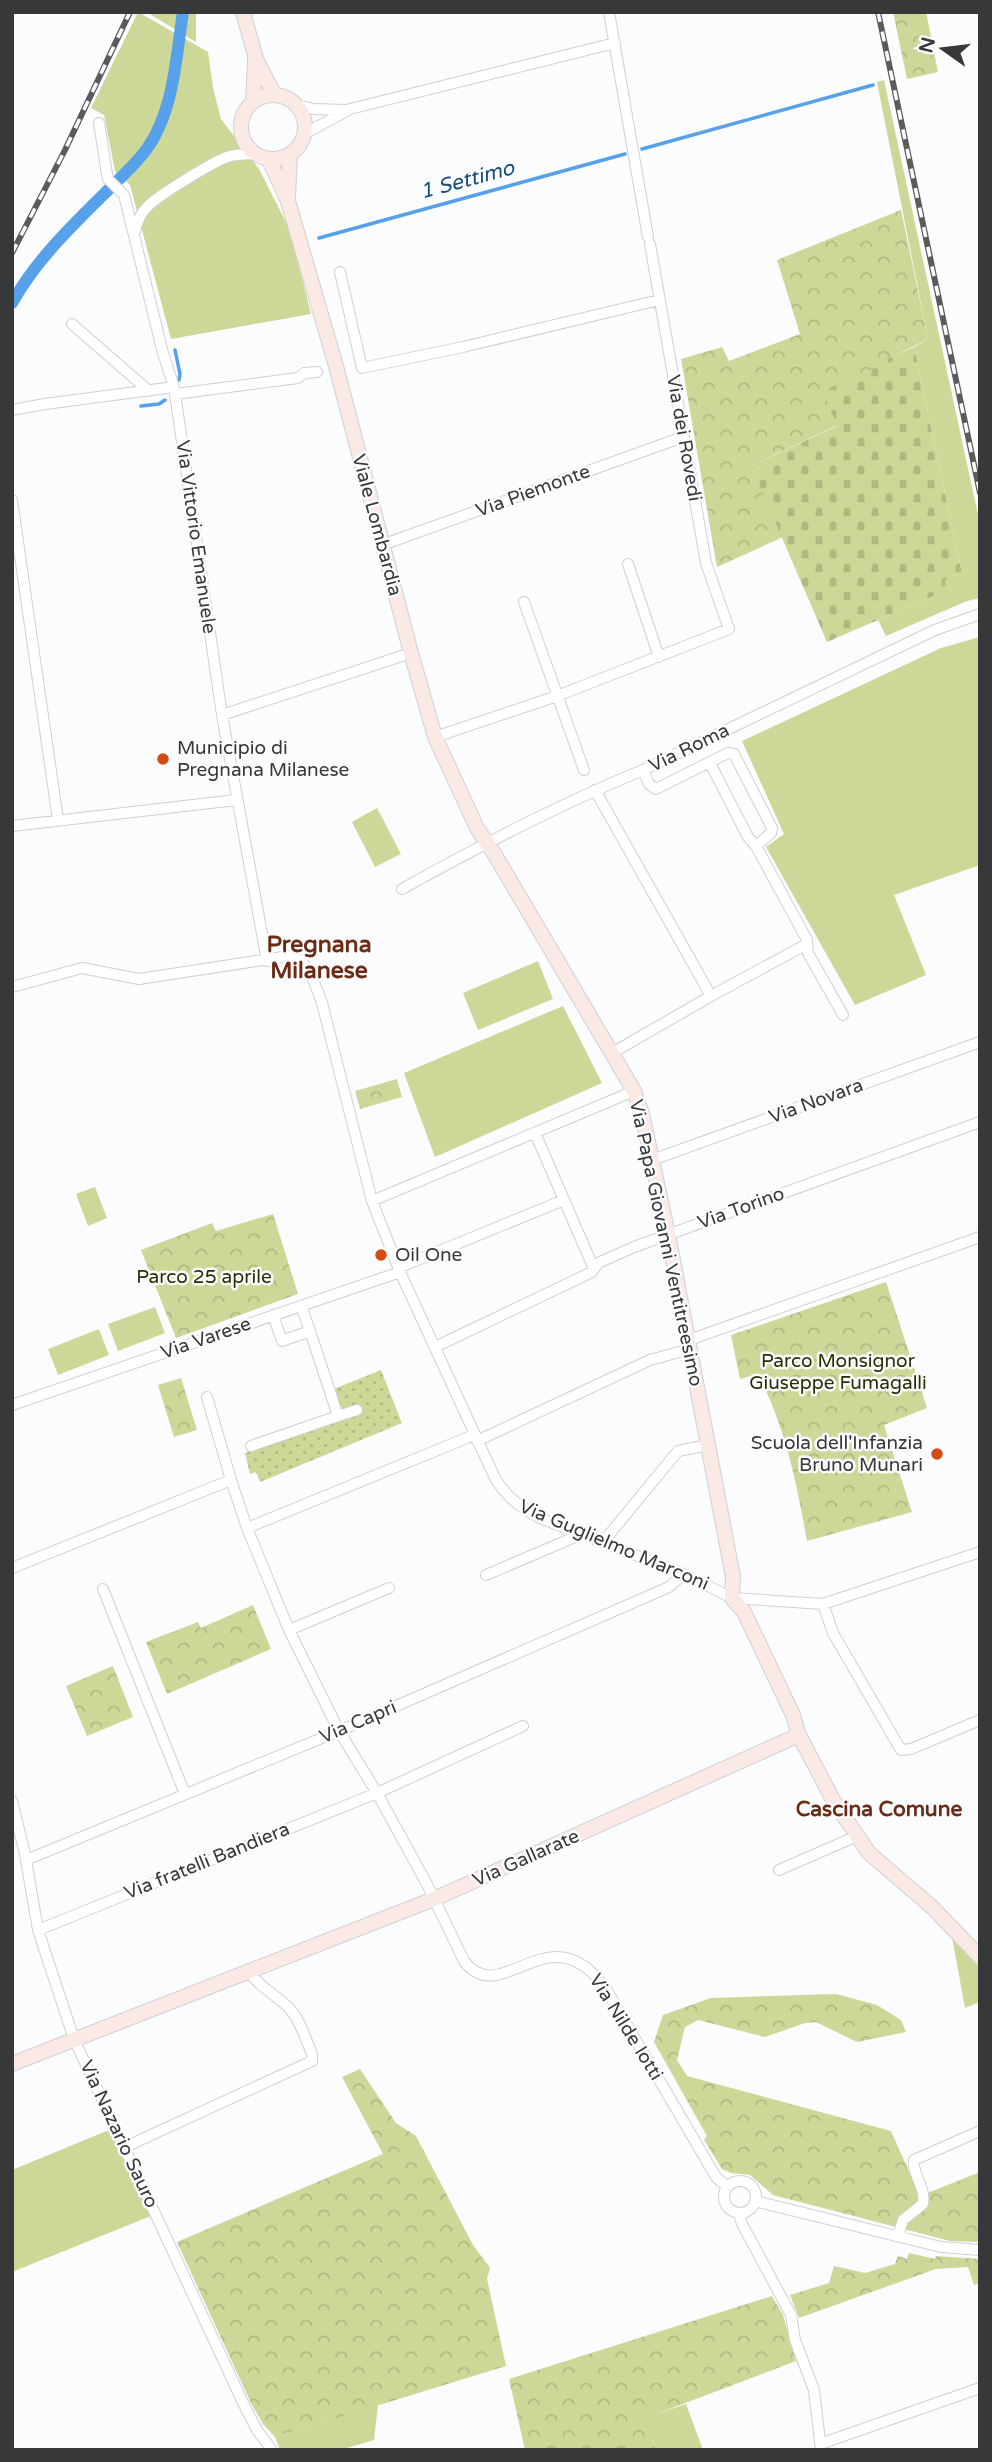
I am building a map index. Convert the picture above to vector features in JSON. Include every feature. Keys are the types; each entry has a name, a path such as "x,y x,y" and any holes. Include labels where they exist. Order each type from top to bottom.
{"street":[{"path":"243,12 256,59 274,94"},
{"name":"Via dei Rovedi","path":"609,12 706,563 729,629 659,657"},
{"path":"262,157 246,146 241,134 241,122 245,111 263,96 274,94 287,97 298,105 313,110 350,109 615,44"},
{"path":"253,102 256,59"},
{"path":"134,234 137,220 146,207 225,158 240,154 280,159 290,155 300,146 306,133 305,118 298,105"},
{"path":"306,133 350,109"},
{"name":"Via Vittorio Emanuele","path":"99,123 108,179 124,195 175,391 222,715 267,961"},
{"name":"Viale Lombardia","path":"288,201 290,155"},
{"name":"Viale Lombardia","path":"262,157 288,201 336,366 435,737 486,842"},
{"path":"340,272 362,368 659,300"},
{"path":"72,324 149,391"},
{"path":"12,410 149,391 175,391 298,378 304,373 317,372"},
{"name":"Via Piemonte","path":"382,545 683,438"},
{"path":"12,500 58,820"},
{"path":"435,737 557,696 659,657 628,564"},
{"path":"524,602 584,770"},
{"name":"Via Roma","path":"402,889 486,842 594,790 643,770 935,630 980,614"},
{"path":"222,715 411,653"},
{"path":"643,770 649,784 656,789 728,753 734,754 772,828 771,833 756,846"},
{"path":"707,764 712,767 748,837 756,846 807,940 808,953 843,1015"},
{"path":"594,790 711,996"},
{"path":"12,826 236,800"},
{"name":"Via Papa Giovanni Ventitreesimo","path":"486,842 634,1091 652,1160 690,1345 733,1577 732,1598"},
{"path":"612,1054 807,944"},
{"name":"Via Guglielmo Marconi","path":"267,961 295,955 300,958 316,985 372,1201 399,1270 495,1478 512,1501 541,1518 684,1574 732,1598 744,1612 793,1715 799,1735 833,1800 857,1836 869,1853 933,1909 980,1957"},
{"path":"12,987 82,968 139,979 267,961"},
{"name":"Via Novara","path":"652,1160 980,1042"},
{"path":"372,1201 634,1091"},
{"name":"Via Torino","path":"435,1347 592,1272 598,1263 668,1234 980,1122"},
{"path":"535,1133 594,1269"},
{"name":"Via Varese","path":"12,1405 399,1270 564,1200"},
{"path":"247,1528 475,1438 650,1360 980,1237"},
{"path":"301,1306 338,1416"},
{"path":"273,1315 282,1341 310,1331"},
{"name":"Via Nilde Iotti","path":"207,1396 247,1528 289,1630 339,1731 377,1793 464,1961 471,1971 493,1976 557,1956 589,1968 606,1989 716,2177 727,2187"},
{"path":"251,1446 356,1410"},
{"path":"603,1542 678,1451 708,1445"},
{"path":"12,1568 231,1480"},
{"path":"486,1575 582,1534"},
{"path":"732,1598 823,1604 980,1552"},
{"name":"Via Capri","path":"26,1860 339,1731 669,1587 684,1574"},
{"path":"289,1630 388,1588"},
{"path":"103,1590 185,1794"},
{"path":"823,1604 833,1633 901,1750 911,1749 980,1720"},
{"name":"Via fratelli Bandiera","path":"38,1930 377,1793 523,1726"},
{"name":"Via Gallarate","path":"12,2064 434,1899 799,1735"},
{"name":"Via Nazario Sauro","path":"12,1801 38,1930 75,2039 245,2407 272,2450"},
{"path":"779,1870 857,1836"},
{"path":"125,2147 312,2061 312,2054 291,2011 261,1988 248,1972"},
{"path":"898,2236 903,2220 923,2204 924,2190 912,2165 914,2160 980,2132"},
{"path":"736,2181 747,2182 754,2190 755,2201 749,2210 739,2213 730,2209 724,2201 727,2187 736,2181"},
{"path":"755,2201 951,2249 980,2250"},
{"path":"739,2213 742,2224 790,2315 795,2340 814,2390 820,2447 980,2388"}],"green space":[{"path":"138,12 208,52 221,119 259,169 290,230 311,314 171,339 130,185 115,171 104,115 91,108"},
{"path":"196,12 196,42 148,13"},
{"path":"893,12 926,12 938,72 907,79"},
{"path":"884,80 980,524 980,598 886,636 878,620 938,594 944,580 962,573 914,347 928,339 877,82"},
{"path":"901,210 928,339 888,359 889,362 824,391 838,425 751,466 783,537 717,567 681,359 722,347 729,361 800,334 777,260"},
{"path":"914,347 962,573 945,580 946,588 938,594 827,642 751,466 837,426 823,391 888,362 887,359"},
{"path":"980,637 980,865 894,895 926,975 855,1005 766,847 784,834 742,741 941,648"},
{"path":"377,808 401,854 375,867 352,822"},
{"path":"538,961 553,999 478,1030 463,993"},
{"path":"563,1006 602,1083 435,1157 404,1073"},
{"path":"397,1079 402,1097 360,1109 355,1091"},
{"path":"95,1187 107,1218 88,1226 76,1194"},
{"name":"Parco 25 aprile","path":"273,1214 298,1294 176,1338 141,1250 212,1223 216,1231"},
{"name":"Parco Monsignor Giuseppe Fumagalli","path":"886,1282 927,1408 884,1425 912,1512 807,1541 794,1477 776,1414 758,1374 740,1379 731,1335"},
{"path":"155,1307 165,1333 118,1351 108,1324"},
{"path":"99,1329 109,1355 58,1375 48,1349"},
{"path":"381,1370 402,1423 260,1482 256,1472 250,1474 245,1453 361,1412 358,1405 341,1410 334,1389"},
{"path":"181,1378 197,1430 174,1437 158,1385"},
{"path":"253,1605 271,1649 167,1694 146,1642 198,1622 201,1628"},
{"path":"113,1666 133,1717 87,1736 66,1686"},
{"path":"952,1937 980,1968 980,2002 965,2008"},
{"path":"836,1994 877,2005 901,2020 906,2032 857,2042 816,2022 805,2023 765,2037 698,2020 685,2027 677,2060 687,2076 891,2131 920,2196 980,2172 980,2242 950,2241 773,2195 750,2175 722,2169 704,2140 707,2136 654,2042 663,2015 711,1998"},
{"path":"360,2069 396,2123 416,2136 473,2245 490,2268 487,2279 506,2366 275,2437 263,2424 251,2403 177,2242 383,2154 342,2077"},
{"path":"109,2130 151,2216 12,2272 12,2170"},
{"path":"909,2253 935,2259 936,2256 980,2259 980,2283 974,2285 968,2267 936,2269 799,2318 790,2295 829,2283 834,2266 865,2273 895,2264 898,2256 907,2259"},
{"path":"772,2296 783,2315 796,2361 643,2419 656,2450 525,2450 509,2379"},
{"path":"686,2404 703,2450 656,2450 642,2419"},
{"path":"378,2405 374,2440 340,2450 280,2450 275,2437"}],"waterway":[{"path":"12,303 43,259 136,162 155,135 168,102 183,12"},
{"name":"1 Settimo","path":"642,149 873,85"},
{"name":"1 Settimo","path":"319,238 625,154"},
{"name":"1 Settimo","path":"175,350 179,380"},
{"name":"1 Settimo","path":"141,406 159,404 165,400"}],"railway":[{"path":"12,253 65,150 130,12"},
{"path":"878,12 980,493"}],"place":[{"name":"Municipio di Pregnana Milanese","path":"163,759"},
{"name":"Oil One","path":"381,1255"},
{"name":"Scuola dell'Infanzia Bruno Munari","path":"937,1454"}],"district":[{"name":"Pregnana Milanese","path":"319,958"},
{"name":"Cascina Comune","path":"879,1809"}]}
